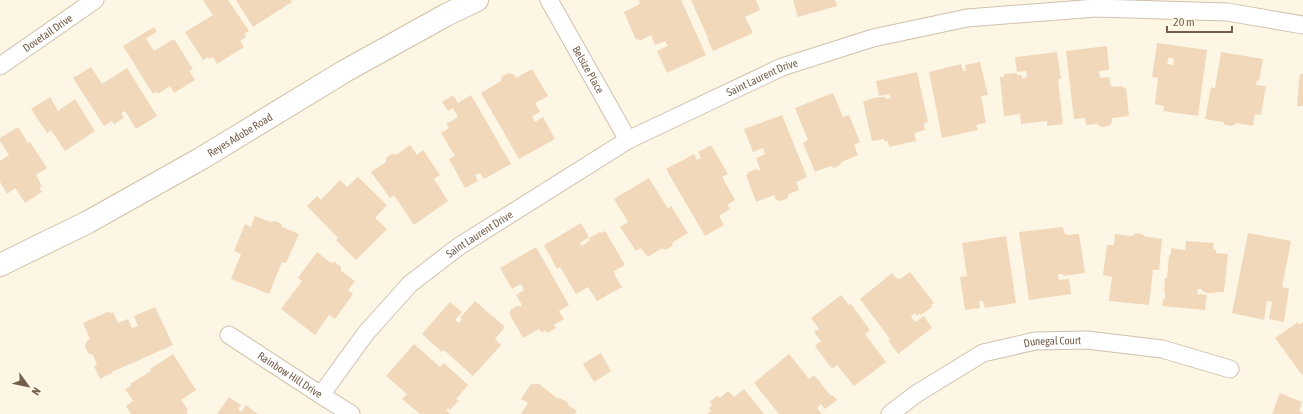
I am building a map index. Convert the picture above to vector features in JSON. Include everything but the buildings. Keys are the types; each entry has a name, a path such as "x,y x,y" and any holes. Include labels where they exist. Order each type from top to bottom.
{"street":[{"name":"Dovetail Drive","path":"0,66 95,0"},
{"name":"Reyes Adobe Road","path":"0,265 94,219 202,158 345,71 446,15 477,0"},
{"name":"Belsize Place","path":"549,0 628,140"},
{"name":"Saint Laurent Drive","path":"321,396 366,333 410,284 458,247 628,140 782,67 873,38 968,18 1096,8 1227,12 1303,25"},
{"name":"Rainbow Hill Drive","path":"229,335 351,414"},
{"name":"Dunegal Court","path":"890,414 916,394 983,353 1035,341 1087,340 1162,349 1230,369"}]}
